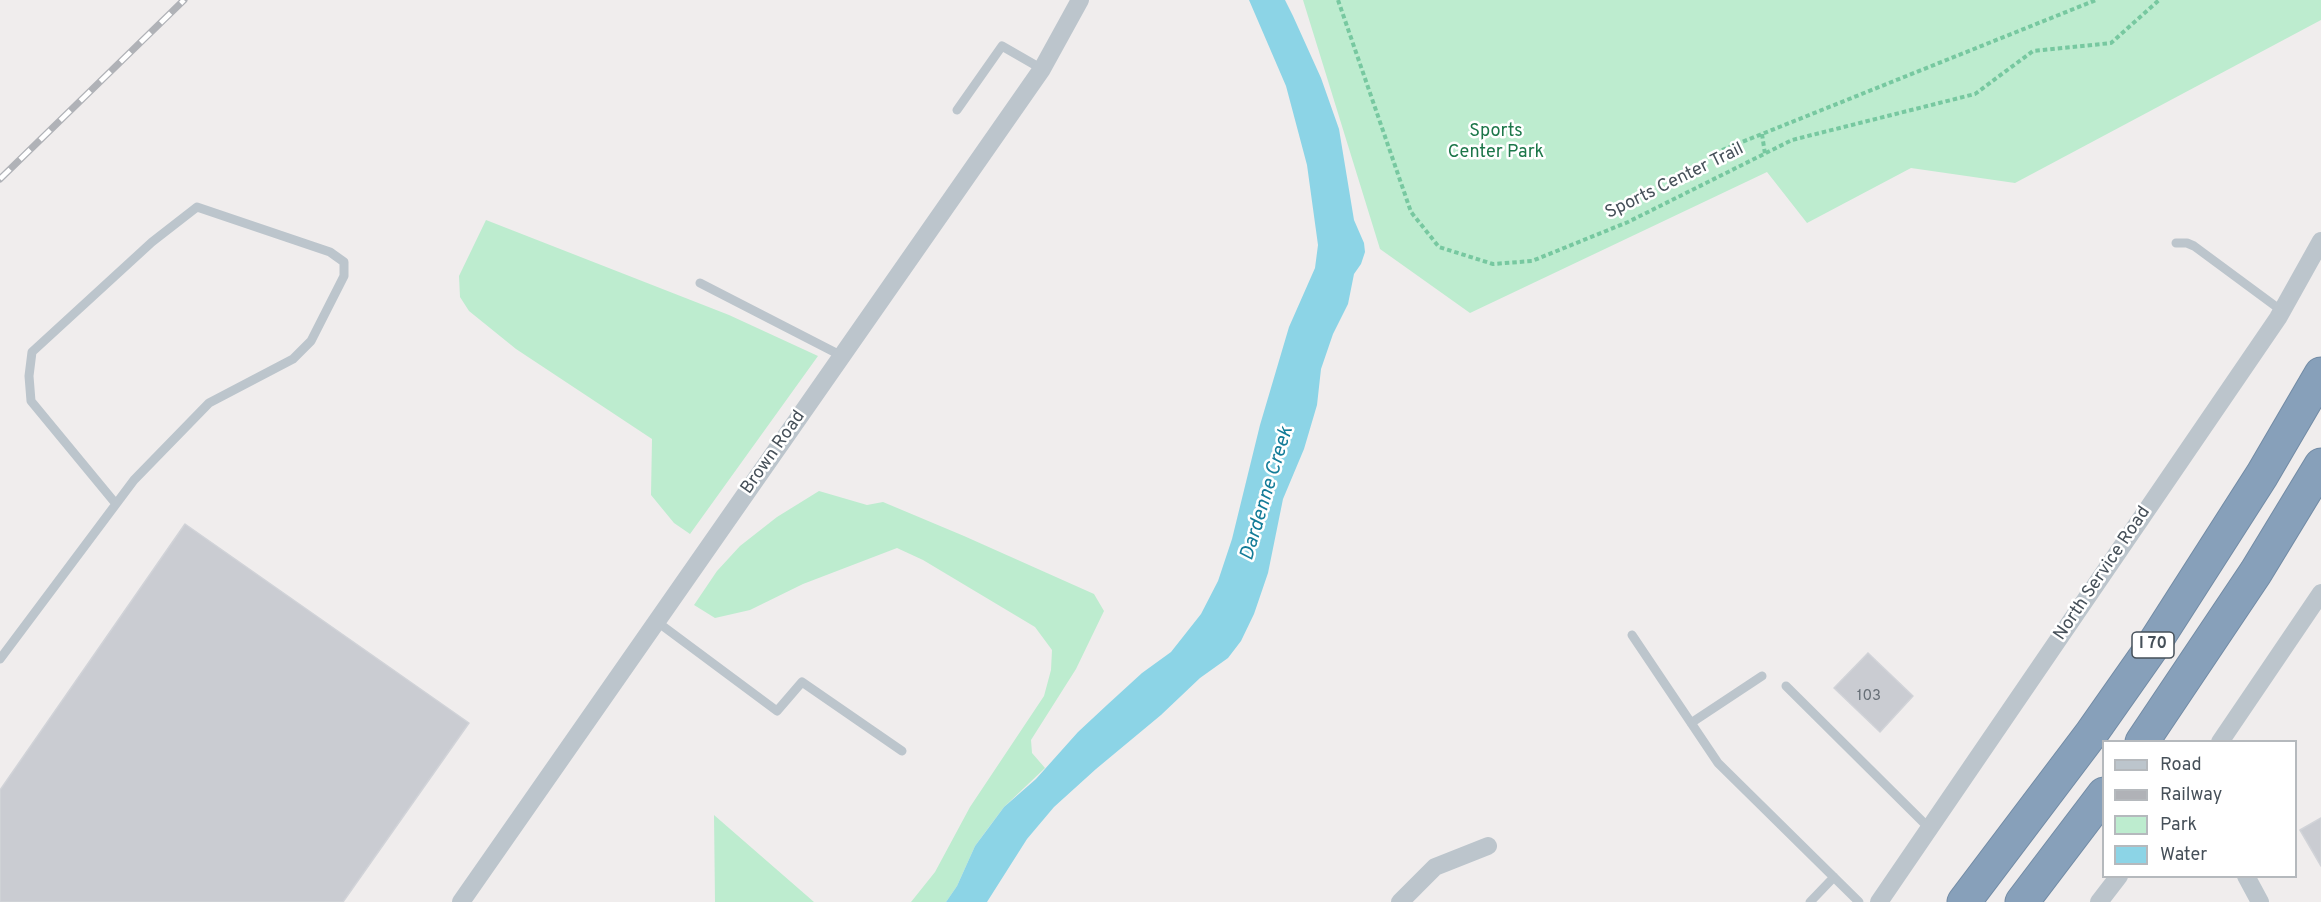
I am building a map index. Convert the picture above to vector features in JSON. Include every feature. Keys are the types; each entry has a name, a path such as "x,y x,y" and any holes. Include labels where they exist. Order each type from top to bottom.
{"highway":[{"name":"I 70","path":"1964,902 2070,762 2150,650 2256,485 2321,374"},
{"name":"I 70","path":"2143,740 2249,582 2321,465"},
{"path":"2022,902 2102,795"}],"street":[{"name":"Brown Road","path":"461,902 1042,69 1080,0"},
{"name":"North Service Road","path":"1879,902 2282,311 2321,241"},
{"path":"2221,740 2321,593"},
{"path":"1400,902 1435,867 1488,846"},
{"path":"2099,902 2117,878"},
{"path":"2247,878 2260,902"}],"lane":[{"path":"957,110 1002,46 1042,69"},
{"path":"0,658 94,533 116,504 134,480 209,404 293,359 310,341 344,276 344,262 330,252 197,207 152,242 32,352 29,376 32,401 116,504"},
{"path":"2176,243 2187,243 2194,246 2282,311"},
{"path":"700,283 842,356"},
{"path":"656,621 777,711 802,682 902,751"},
{"path":"1632,635 1718,763 1859,902"},
{"path":"1691,723 1762,676"},
{"path":"1786,686 1930,829"},
{"path":"1810,902 1834,877"}],"path":[{"name":"Sports Center Trail","path":"1338,0 1411,212 1438,247 1493,264 1532,261 1628,222 1792,141 1975,94 2033,51 2110,43 2159,0"},
{"path":"1722,150 2096,0"},
{"path":"1762,134 1765,154"}],"green space":[{"name":"Sports Center Park","path":"1303,0 2321,0 2321,20 2015,183 1911,168 1807,223 1767,172 1470,313 1380,249"},
{"path":"486,220 729,315 818,356 690,534 674,523 651,495 652,439 516,349 469,311 460,297 459,276"},
{"path":"819,491 867,505 883,502 964,536 1094,594 1104,611 1076,669 1031,740 1032,753 1045,768 1004,807 986,831 975,846 957,886 946,902 911,902 935,872 970,807 1044,696 1051,670 1052,650 1035,627 923,560 897,548 803,584 750,610 715,618 694,605 717,571 740,546 777,517"},
{"path":"714,815 814,902 715,902"}],"water":[{"name":"Dardenne Creek","path":"1249,0 1285,0 1293,16 1321,78 1339,129 1354,220 1364,243 1365,252 1354,274 1348,304 1333,334 1321,369 1317,405 1304,449 1283,499 1268,573 1254,614 1241,641 1228,658 1200,678 1161,715 1054,807 1027,839 987,902 946,902 957,886 975,846 1004,807 1036,779 1078,732 1107,705 1142,673 1171,652 1201,614 1218,581 1232,539 1260,425 1289,327 1315,268 1318,245 1307,165 1286,86"}],"building":[{"path":"185,524 469,723 343,902 0,902 0,790"},
{"path":"1868,653 1913,696 1880,732 1834,688"},
{"path":"2321,818 2321,866 2300,830"}],"railway":[{"path":"0,179 184,0"}]}
